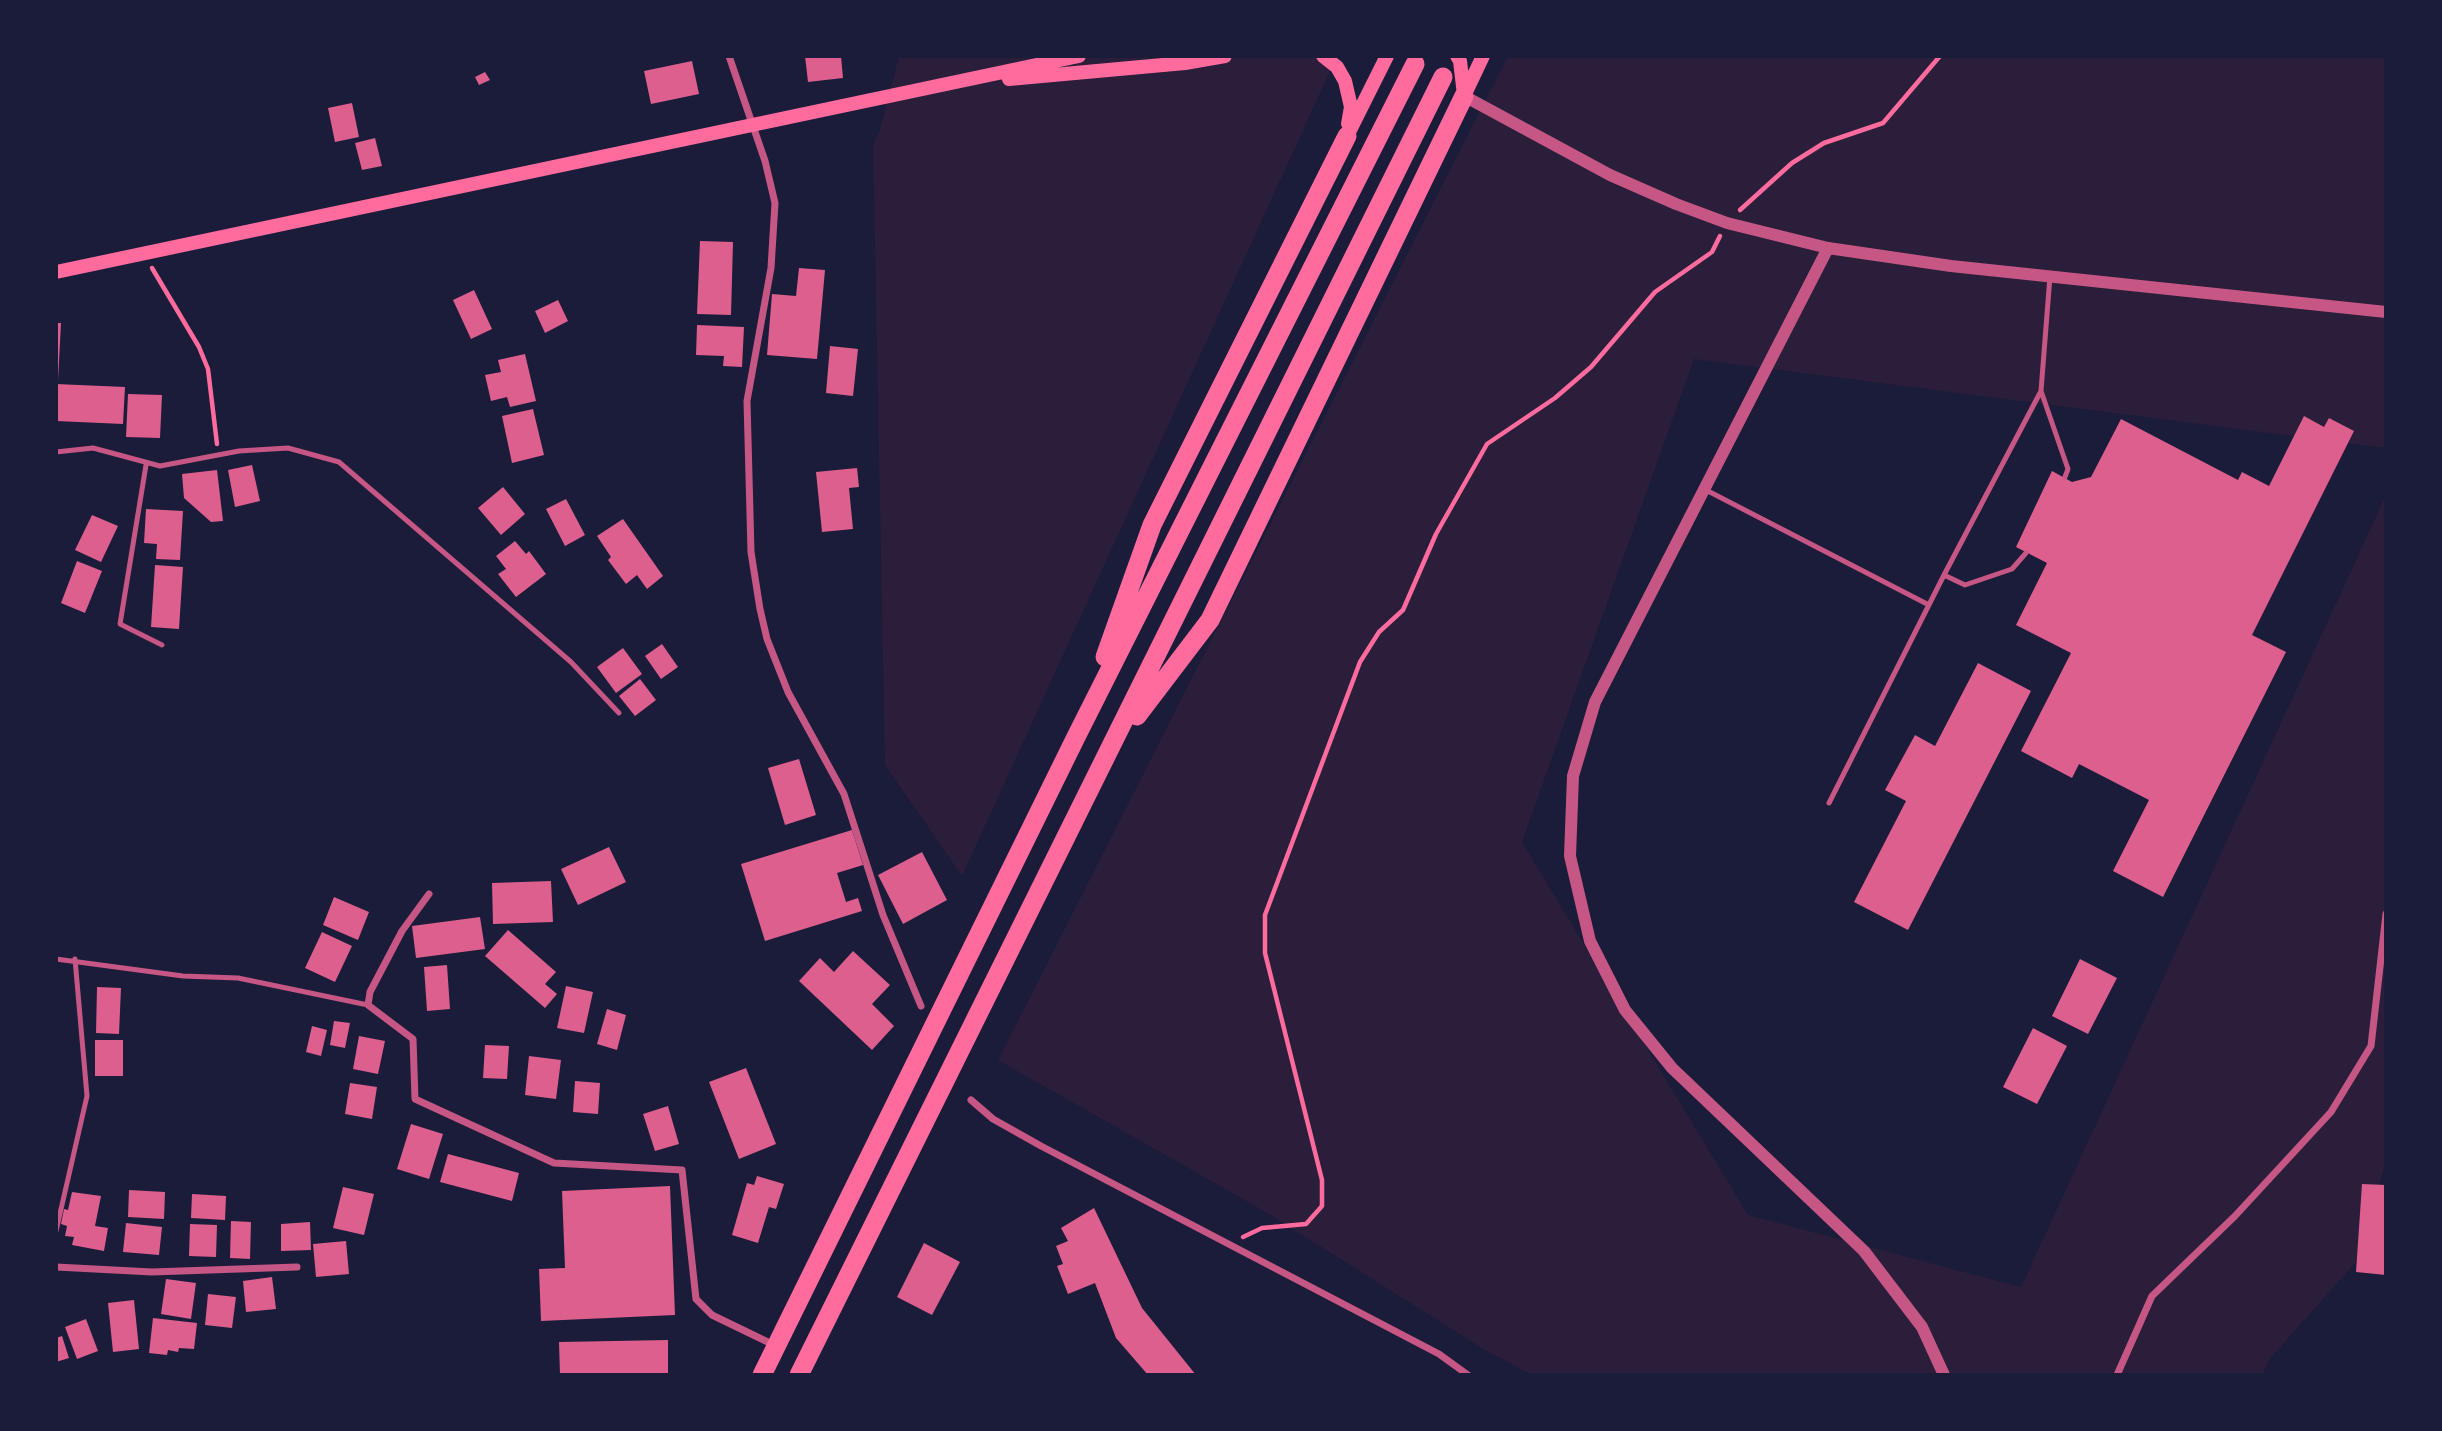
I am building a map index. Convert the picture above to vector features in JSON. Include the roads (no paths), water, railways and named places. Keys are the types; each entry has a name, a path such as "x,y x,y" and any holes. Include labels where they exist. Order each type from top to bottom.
{"highway":[{"path":"762,1375 1076,737 1415,64"},
{"path":"799,1375 1443,77"},
{"path":"1109,754 1210,620 1464,96"},
{"path":"1076,737 1152,525 1347,136"}],"main road":[{"path":"1064,63 1079,56"},
{"path":"56,272 941,86 1064,63 1185,64 1225,56"},
{"path":"1323,56 1337,67 1345,81 1351,107 1347,136"},
{"path":"1347,136 1387,56"},
{"path":"1457,56 1462,72 1464,96"},
{"path":"1464,96 1471,56"},
{"path":"1464,96 1483,56"}],"street":[{"path":"729,56 775,202 771,268 747,401 751,552 760,609 767,639 788,692 845,794 883,915 921,1006"},
{"path":"1464,96 1610,175 1727,222 1828,248 2050,276 2386,312"},
{"path":"1828,248 1595,702 1573,776 1570,856 1590,941 1625,1010 1672,1068 1864,1251 1922,1326 1944,1375"},
{"path":"429,894 402,931 370,992 368,1005 413,1040 415,1099 554,1163 682,1170 696,1299 712,1315 776,1346"},
{"path":"2117,1375 2152,1296 2235,1216 2331,1112 2371,1046 2386,914"},
{"path":"971,1100 993,1119 1041,1146 1439,1354 1468,1375"},
{"path":"56,1267 152,1272 297,1268"}],"lane":[{"path":"1829,803 2041,391 2050,276"},
{"path":"2041,391 2068,468 2065,477"},
{"path":"56,452 93,448 146,465 160,466 218,455 288,448 339,462 571,662 619,713"},
{"path":"146,465 136,545 120,624 162,645"},
{"path":"1704,489 1929,605"},
{"path":"1944,575 1965,585 2012,569 2026,553"},
{"path":"56,959 75,959 183,976 238,978 368,1005"},
{"path":"56,1231 87,1096 75,959"}]}
